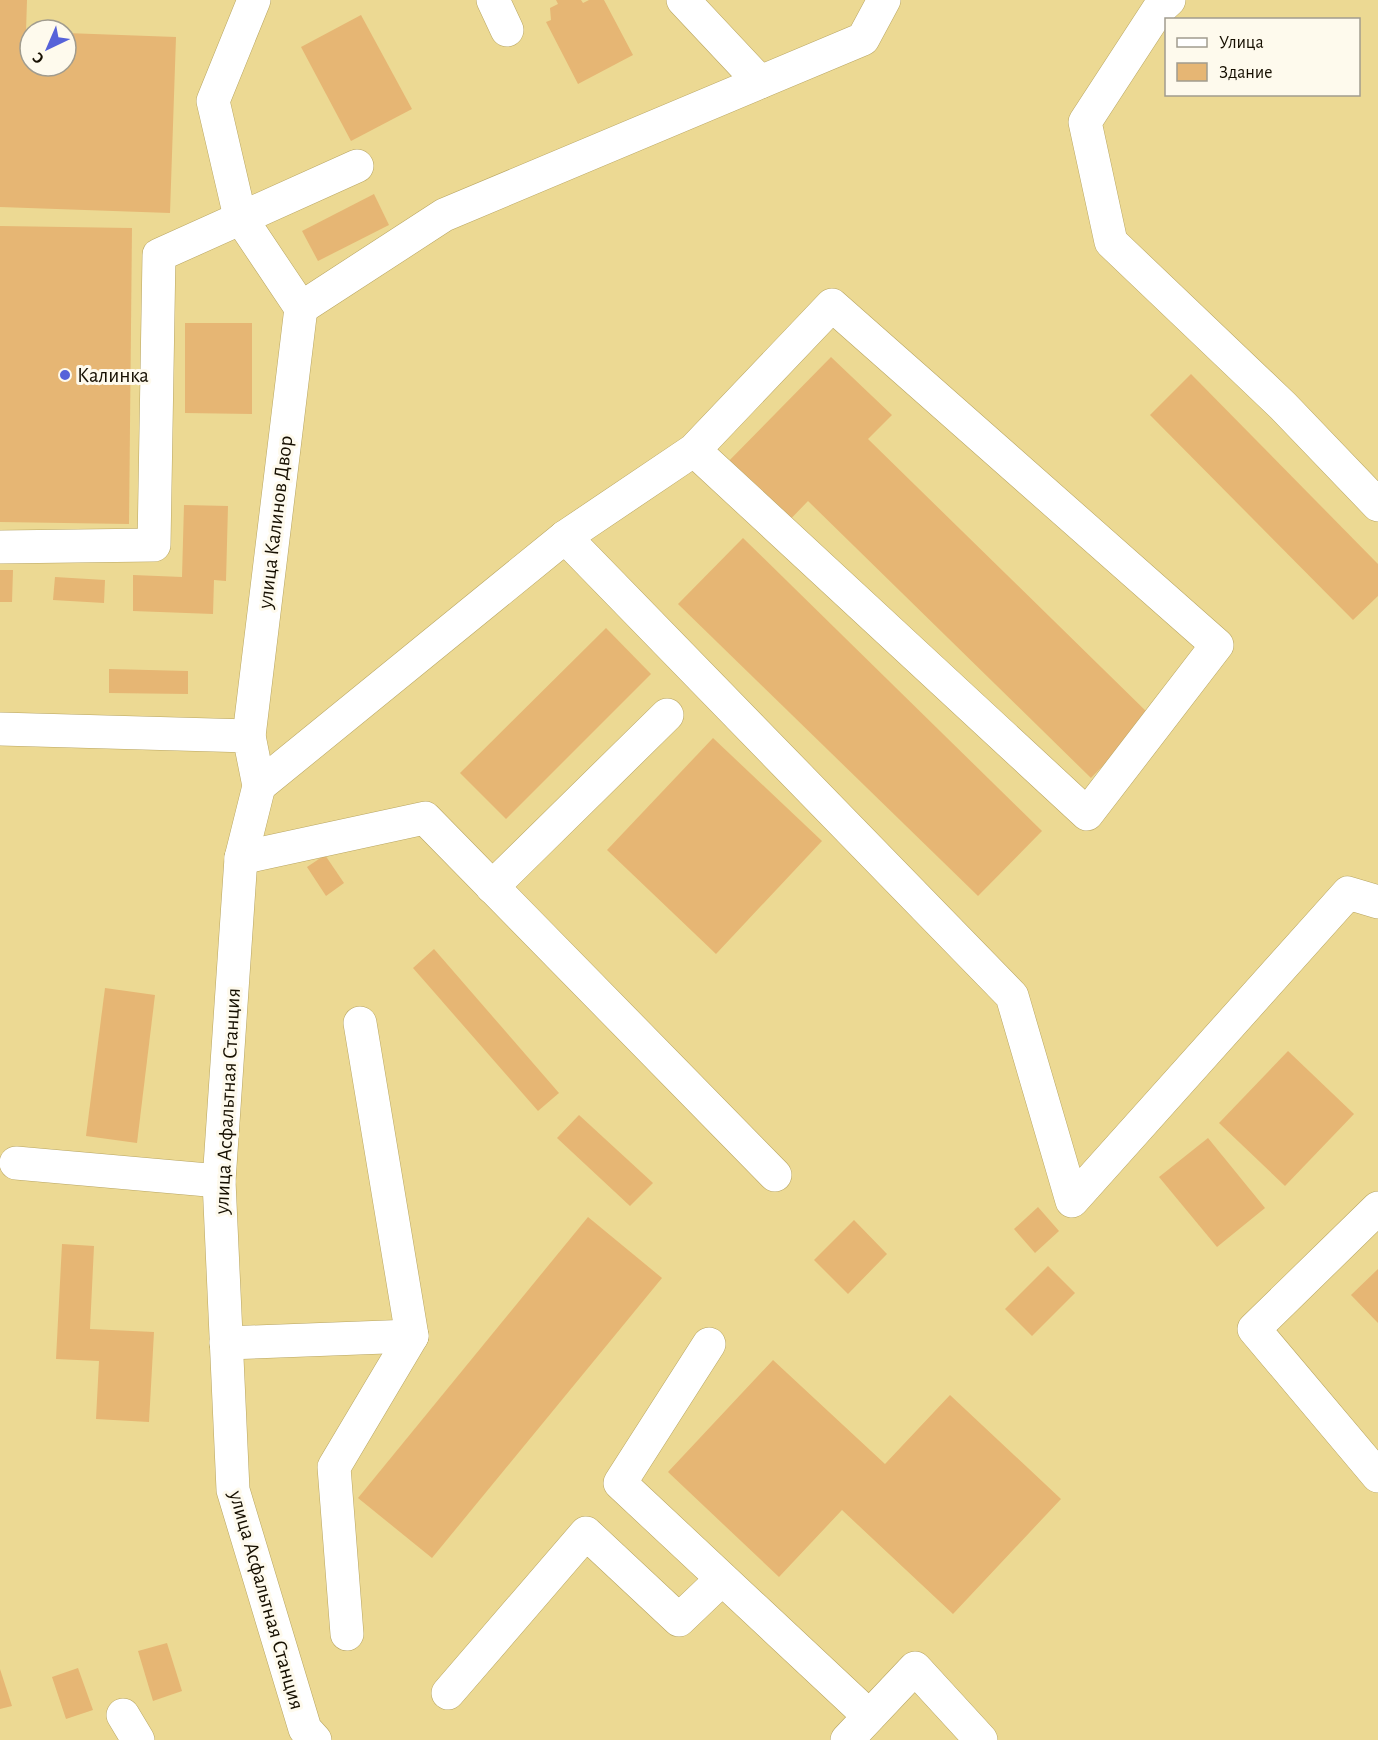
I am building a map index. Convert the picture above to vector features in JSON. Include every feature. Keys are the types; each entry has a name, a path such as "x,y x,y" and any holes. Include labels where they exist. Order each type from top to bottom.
{"street":[{"path":"254,0 213,101 240,217 301,308 444,215 862,39 884,0"},
{"path":"493,0 507,30"},
{"path":"683,0 760,82"},
{"path":"1169,0 1158,10 1084,122 1111,242 1283,406 1378,505"},
{"path":"0,547 154,545 159,255 357,166"},
{"path":"259,786 565,537 694,450 832,305 1217,645 1088,814 694,450"},
{"name":"улица Калинов Двор","path":"249,736 301,308"},
{"path":"565,537 1012,996 1072,1201 1348,892 1378,902"},
{"path":"492,887 667,715"},
{"path":"0,729 249,736"},
{"name":"улица Асфальтная Станция","path":"249,736 259,786 241,858 219,1181 233,1490 305,1729 315,1740"},
{"path":"241,858 425,818 775,1175"},
{"path":"348,1634 334,1467 412,1336 360,1023"},
{"path":"16,1163 219,1181"},
{"path":"1378,1208 1254,1329 1378,1476"},
{"path":"226,1343 412,1336"},
{"path":"709,1344 620,1483 869,1716"},
{"path":"448,1693 586,1533 679,1620 722,1579"},
{"path":"847,1740 915,1668 981,1740"}],"building":[{"path":"0,0 27,0 26,18 18,18 18,78 78,78 78,33 176,37 170,213 0,207"},
{"path":"556,0 581,0 583,3 589,0 604,0 633,55 578,84 546,22 551,20 550,8 558,4"},
{"path":"361,15 412,109 351,141 301,47"},
{"path":"374,194 389,225 318,261 302,231"},
{"name":"Калинка","path":"0,226 132,228 129,524 0,522"},
{"path":"185,323 252,323 252,414 185,413"},
{"path":"831,357 892,415 868,439 1151,716 1091,778 808,501 782,528 721,469"},
{"path":"1191,374 1378,564 1378,596 1353,620 1150,415"},
{"path":"184,505 228,506 226,581 214,580 213,614 133,611 133,575 182,577"},
{"path":"743,538 1042,831 978,896 678,604"},
{"path":"0,570 13,570 12,602 0,602"},
{"path":"55,577 105,580 104,603 53,600"},
{"path":"606,628 651,674 506,819 460,773"},
{"path":"109,669 188,671 188,694 109,693"},
{"path":"713,738 822,841 716,954 607,850"},
{"path":"325,855 344,883 326,896 307,867"},
{"path":"434,949 559,1093 538,1111 413,968"},
{"path":"105,988 155,995 137,1143 86,1136"},
{"path":"1288,1051 1354,1114 1285,1186 1219,1123"},
{"path":"579,1115 653,1183 630,1206 557,1138"},
{"path":"1208,1138 1265,1208 1217,1247 1159,1177"},
{"path":"1038,1207 1059,1231 1035,1253 1014,1229"},
{"path":"588,1217 662,1278 432,1558 358,1498"},
{"path":"854,1220 887,1254 848,1294 814,1260"},
{"path":"62,1244 94,1246 90,1329 154,1332 149,1422 96,1419 99,1361 56,1359"},
{"path":"1048,1266 1075,1293 1032,1336 1005,1309"},
{"path":"1378,1269 1378,1323 1351,1295"},
{"path":"773,1360 885,1464 950,1395 1061,1499 953,1614 842,1510 779,1577 668,1472"},
{"path":"167,1643 182,1691 153,1701 138,1651"},
{"path":"78,1668 93,1710 66,1719 52,1677"},
{"path":"0,1669 12,1706 0,1709"}],"place":[{"name":"Калинка","path":"65,375"}]}
